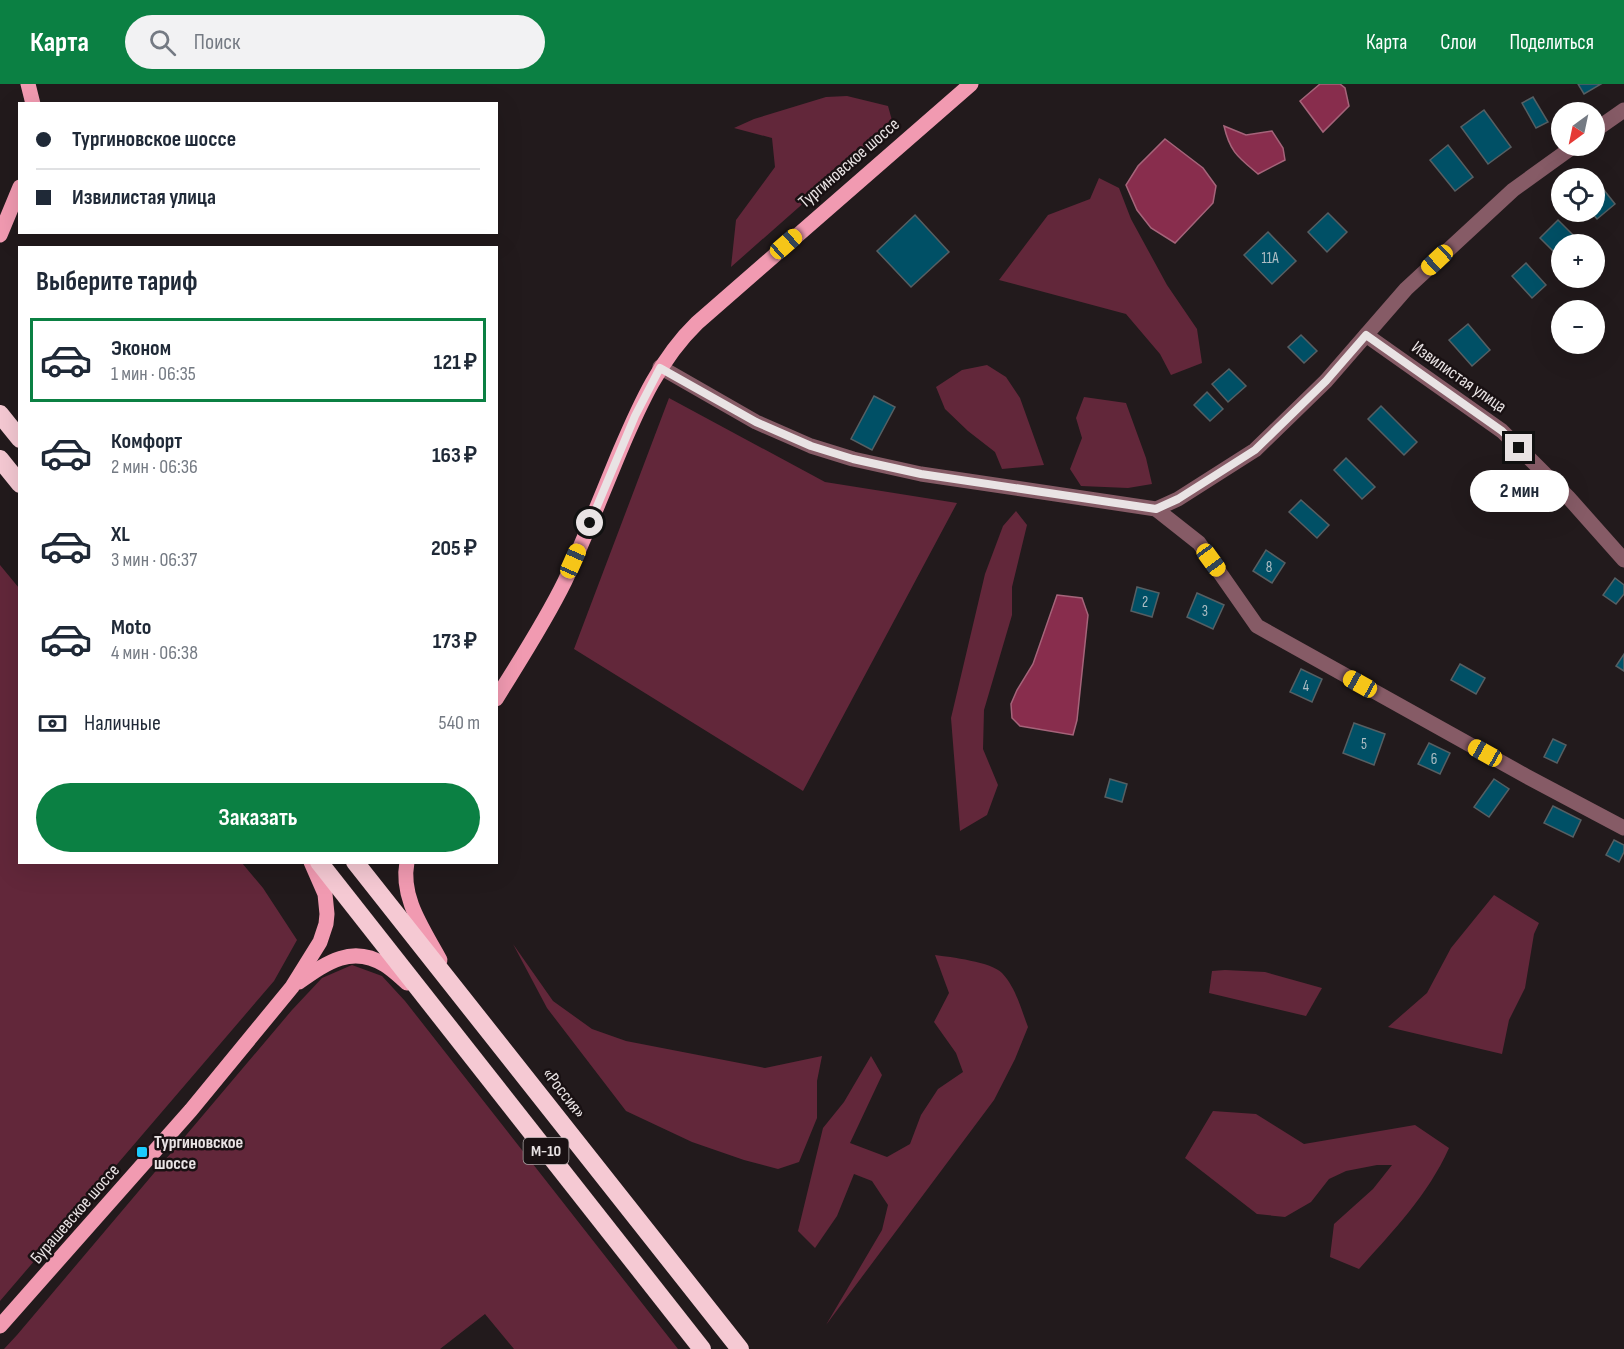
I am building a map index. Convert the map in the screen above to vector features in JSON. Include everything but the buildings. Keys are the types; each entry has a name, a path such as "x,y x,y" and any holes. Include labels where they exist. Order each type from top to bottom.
{"highway":[{"path":"0,414 16,434"},
{"path":"0,459 18,482"},
{"name":"М-10","path":"321,864 702,1349"},
{"name":"«Россия»","path":"357,864 740,1349"}],"main road":[{"path":"28,84 32,102"},
{"name":"Тургиновское шоссе","path":"498,696 564,583 635,416 660,368 677,344 697,323 971,84"},
{"path":"0,235 18,192"},
{"path":"0,408 16,434"},
{"name":"Бурашевское шоссе","path":"0,1326 170,1134 292,987 320,942 326,924 325,894 312,864"},
{"path":"407,864 405,880 410,900 452,984"},
{"name":"Бурашевское шоссе","path":"292,987 331,961 349,956 362,956 386,965 429,1002"}],"street":[{"path":"1605,123 1624,110"},
{"path":"1156,509 1178,499 1255,450 1326,381 1406,289 1506,198 1561,156"},
{"name":"Извилистая улица","path":"1366,335 1502,431 1568,497 1624,560"},
{"path":"660,368 756,422 811,446 853,459 921,474 1156,509 1199,543 1257,626 1624,828"}],"shaded area":[{"path":"1320,84 1340,84 1345,88 1349,106 1323,132 1300,101"},
{"path":"847,96 888,106 893,124 731,267 736,220 775,167 772,138 734,128 754,119 826,97"},
{"path":"1224,126 1246,135 1272,131 1283,148 1285,160 1258,174 1236,153 1229,142"},
{"path":"1165,139 1203,168 1216,186 1213,203 1175,243 1151,228 1137,210 1126,185 1138,166"},
{"path":"1099,178 1119,188 1131,219 1167,285 1197,329 1202,363 1171,375 1160,354 1126,314 999,280 1048,215 1090,199"},
{"path":"987,365 1006,377 1020,398 1044,465 1002,469 995,452 945,409 936,387 962,370"},
{"path":"1084,397 1126,403 1146,458 1152,484 1128,488 1081,486 1070,469 1082,438 1076,418"},
{"path":"669,398 825,482 957,503 803,791 574,649"},
{"path":"1016,511 1027,525 1012,587 1012,615 984,710 983,749 998,785 987,815 960,831 951,718 985,574 1003,526"},
{"path":"0,565 18,587 18,864 243,864 263,888 297,940 274,981 0,1301"},
{"path":"1057,595 1082,598 1088,615 1077,720 1073,735 1020,726 1012,718 1011,704 1033,664"},
{"path":"1494,895 1539,923 1534,934 1525,988 1509,1020 1502,1054 1388,1027 1427,993 1451,948"},
{"path":"513,944 553,1001 592,1029 626,1041 765,1068 822,1056 817,1081 817,1118 799,1162 778,1169 744,1160 692,1142 626,1111 547,1008"},
{"path":"935,955 980,963 997,969 1015,992 1028,1027 994,1100 826,1325 882,1230 888,1205 872,1181 854,1174 837,1216 815,1248 798,1231 823,1128 844,1102 871,1056 882,1075 850,1143 887,1157 910,1144 921,1115 938,1089 963,1072 956,1053 934,1022 949,993"},
{"path":"352,965 382,976 405,1001 678,1349 514,1349 485,1314 440,1349 4,1349 292,1010 322,978"},
{"path":"1212,971 1265,972 1322,988 1306,1016 1209,993"},
{"path":"1213,1111 1256,1114 1304,1144 1415,1125 1449,1148 1420,1197 1359,1269 1330,1257 1334,1224 1373,1189 1392,1165 1377,1165 1346,1171 1329,1179 1311,1202 1285,1217 1257,1214 1185,1158"}],"place":[{"name":"Тургиновское шоссе","path":"142,1152"}],"route":[{"path":"590,523 635,416 660,368 756,422 811,446 853,459 921,474 1156,509 1178,499 1255,450 1326,381 1366,335 1502,431 1519,448"}]}
